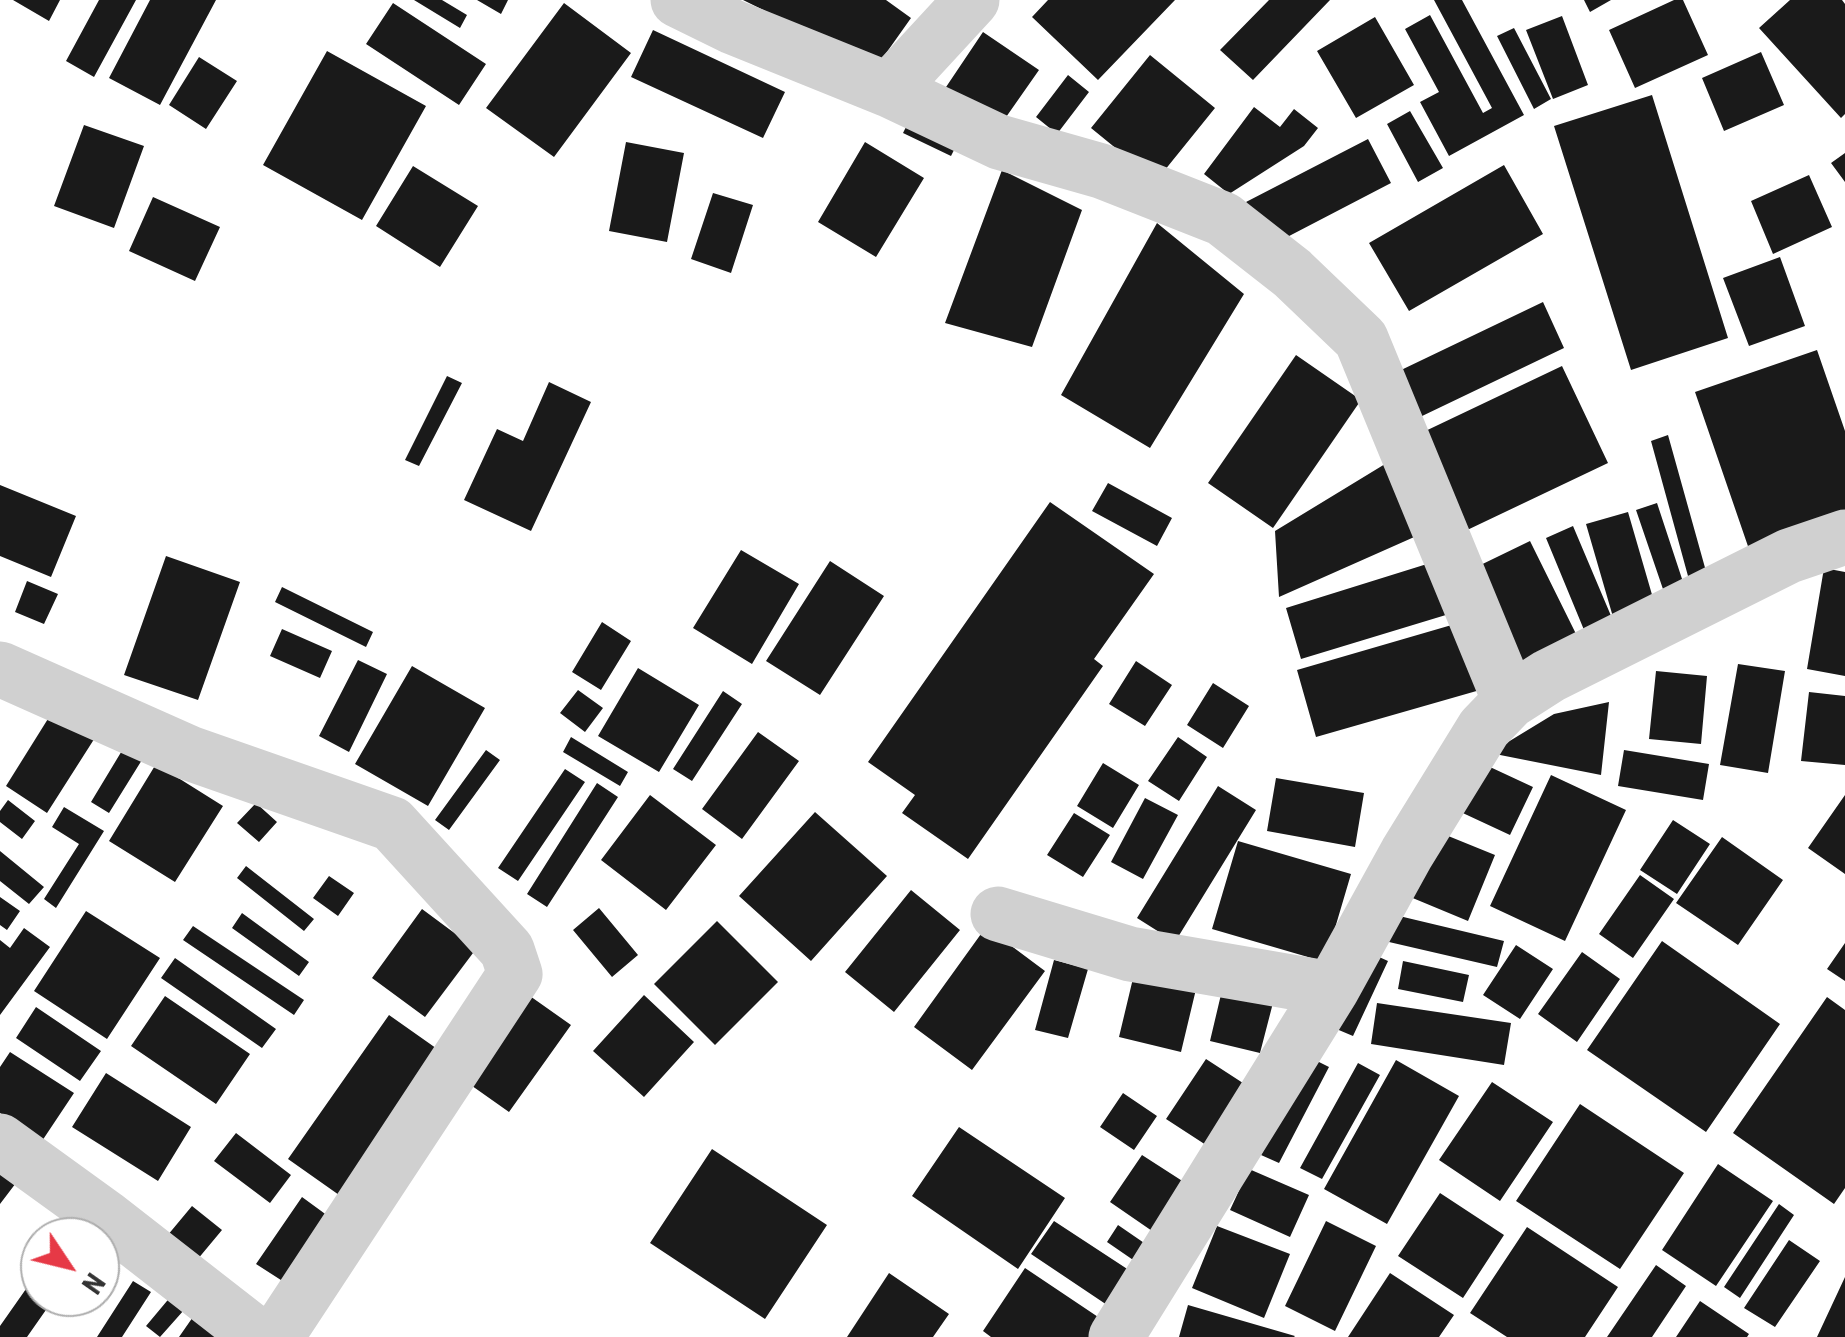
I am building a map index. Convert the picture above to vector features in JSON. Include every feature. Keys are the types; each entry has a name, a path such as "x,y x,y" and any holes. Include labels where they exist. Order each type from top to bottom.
{"street":[{"path":"678,0 733,27 890,90 999,142 1101,171 1223,219 1292,273 1361,340 1510,701"},
{"path":"890,90 972,0"},
{"path":"1116,1337 1332,989 1484,728 1510,701 1549,676 1789,556 1845,536"},
{"path":"0,669 189,753 392,824 507,950 515,974 276,1337"},
{"path":"998,914 1130,954 1332,989"},
{"path":"0,1141 106,1217 259,1337"}],"building":[{"path":"13,0 60,0 49,21"},
{"path":"99,0 136,0 94,77 66,61"},
{"path":"150,0 216,0 160,105 109,78"},
{"path":"414,0 442,0 467,15 460,28"},
{"path":"477,0 508,0 501,14"},
{"path":"743,0 886,0 911,18 877,66"},
{"path":"1048,0 1175,0 1098,80 1032,17"},
{"path":"1269,0 1330,0 1253,80 1220,50"},
{"path":"1434,0 1462,0 1524,115 1449,156 1420,102 1439,92 1405,29 1430,15 1483,113 1492,108"},
{"path":"1584,0 1611,0 1590,12"},
{"path":"1674,0 1683,0 1708,55 1635,88 1609,30"},
{"path":"1790,0 1842,0 1845,4 1845,114 1841,118 1759,28"},
{"path":"393,3 486,64 459,105 366,44"},
{"path":"564,3 631,53 554,157 486,108"},
{"path":"1562,16 1588,85 1553,99 1526,30"},
{"path":"1375,17 1414,85 1356,118 1317,51"},
{"path":"1514,28 1551,99 1534,109 1497,36"},
{"path":"653,30 785,92 763,138 631,77"},
{"path":"983,32 1039,70 997,130 942,93"},
{"path":"327,51 426,106 362,220 263,165"},
{"path":"1761,52 1784,105 1724,131 1702,78"},
{"path":"1150,55 1215,108 1156,181 1091,128"},
{"path":"199,57 237,81 206,129 169,105"},
{"path":"1068,75 1089,92 1057,134 1036,117"},
{"path":"1652,95 1728,338 1631,370 1554,126"},
{"path":"1254,107 1280,127 1294,109 1318,128 1304,146 1229,194 1204,174"},
{"path":"1410,111 1443,168 1418,182 1387,124"},
{"path":"913,113 961,136 951,156 903,133"},
{"path":"84,125 144,146 114,228 54,206"},
{"path":"1368,139 1391,183 1268,247 1246,202"},
{"path":"626,142 684,153 667,242 609,231"},
{"path":"865,142 924,178 876,257 818,222"},
{"path":"1845,153 1845,182 1831,163"},
{"path":"1504,165 1543,234 1409,311 1369,243"},
{"path":"413,166 478,206 440,267 376,226"},
{"path":"1002,170 1082,210 1032,347 945,323"},
{"path":"1809,175 1832,227 1773,254 1751,201"},
{"path":"713,193 753,205 731,273 691,259"},
{"path":"153,197 220,227 195,281 129,251"},
{"path":"1157,223 1244,294 1150,448 1061,395"},
{"path":"1780,257 1805,326 1749,346 1723,278"},
{"path":"1543,302 1564,348 1420,417 1399,371"},
{"path":"1817,350 1845,431 1845,523 1751,555 1695,392"},
{"path":"1296,355 1361,400 1273,528 1208,483"},
{"path":"1562,366 1608,463 1463,532 1417,435"},
{"path":"447,376 462,383 419,466 405,460"},
{"path":"549,382 591,402 531,531 464,500 497,429 523,441"},
{"path":"1668,435 1709,582 1691,587 1651,441"},
{"path":"1390,461 1421,534 1279,597 1275,531"},
{"path":"1108,483 1172,518 1157,546 1092,511"},
{"path":"0,485 76,516 51,577 0,556"},
{"path":"1050,502 1154,574 1094,659 1103,666 968,859 902,813 915,795 868,762"},
{"path":"1657,503 1685,588 1665,595 1636,510"},
{"path":"1628,512 1655,605 1613,617 1586,524"},
{"path":"1573,526 1617,630 1589,642 1546,538"},
{"path":"1530,541 1580,642 1514,675 1464,573"},
{"path":"741,550 799,584 752,664 693,628"},
{"path":"166,556 240,582 198,700 124,675"},
{"path":"1443,559 1459,611 1301,659 1286,608"},
{"path":"830,561 884,596 820,695 766,661"},
{"path":"1824,568 1845,572 1845,676 1807,669"},
{"path":"27,581 58,594 44,624 15,612"},
{"path":"282,587 373,632 366,647 275,602"},
{"path":"602,622 631,641 601,690 572,672"},
{"path":"1462,622 1480,690 1316,737 1297,670"},
{"path":"282,629 332,651 320,678 270,656"},
{"path":"358,660 387,674 349,752 319,736"},
{"path":"1136,661 1172,685 1145,726 1109,704"},
{"path":"1738,664 1785,671 1768,773 1720,765"},
{"path":"412,666 485,708 428,806 355,764"},
{"path":"638,668 699,705 659,772 598,736"},
{"path":"1656,671 1707,676 1701,744 1649,739"},
{"path":"1213,683 1249,706 1223,748 1187,725"},
{"path":"578,690 603,708 585,732 560,713"},
{"path":"723,691 742,704 692,781 673,769"},
{"path":"1809,692 1845,696 1845,765 1801,761"},
{"path":"1609,702 1601,775 1490,753 1554,714"},
{"path":"56,706 98,733 47,813 6,786"},
{"path":"758,732 799,761 742,839 702,809"},
{"path":"571,737 628,772 620,786 563,752"},
{"path":"1178,737 1207,757 1179,801 1148,781"},
{"path":"126,744 145,755 109,813 91,802"},
{"path":"486,750 500,760 449,830 435,820"},
{"path":"1624,750 1709,764 1703,800 1618,786"},
{"path":"1475,760 1533,787 1510,835 1452,808"},
{"path":"1103,763 1139,785 1113,828 1077,806"},
{"path":"156,764 223,806 175,882 109,841"},
{"path":"565,769 585,782 518,881 498,868"},
{"path":"1551,775 1626,810 1565,941 1490,906"},
{"path":"1276,778 1364,793 1355,847 1267,831"},
{"path":"597,783 618,797 547,907 527,894"},
{"path":"1218,786 1256,810 1175,942 1137,918"},
{"path":"650,795 716,845 666,910 601,860"},
{"path":"1845,795 1845,874 1808,848"},
{"path":"1145,798 1178,815 1143,879 1111,862"},
{"path":"8,800 35,821 22,839 0,822 0,811"},
{"path":"256,803 277,822 259,842 237,823"},
{"path":"64,807 104,831 56,908 44,899 79,844 52,827"},
{"path":"815,812 887,876 811,961 739,896"},
{"path":"1074,813 1110,835 1083,877 1047,855"},
{"path":"1673,820 1710,844 1677,894 1640,870"},
{"path":"1431,829 1495,855 1468,921 1403,894"},
{"path":"1722,837 1783,880 1738,945 1676,903"},
{"path":"1238,841 1351,874 1325,962 1212,929"},
{"path":"0,851 44,887 29,904 0,881"},
{"path":"246,866 314,919 304,931 237,878"},
{"path":"1640,875 1674,899 1633,958 1599,934"},
{"path":"329,876 354,893 338,916 313,898"},
{"path":"911,890 960,930 894,1012 845,972"},
{"path":"0,897 20,911 7,930 0,925"},
{"path":"599,908 638,955 612,977 573,930"},
{"path":"422,909 476,949 425,1017 372,978"},
{"path":"86,911 160,958 107,1039 34,991"},
{"path":"242,913 309,962 299,976 232,928"},
{"path":"1395,915 1504,941 1497,967 1389,942"},
{"path":"717,921 778,982 715,1045 654,984"},
{"path":"193,926 304,1000 294,1015 183,940"},
{"path":"986,927 1045,971 972,1070 914,1027"},
{"path":"24,928 50,947 0,1015 0,940 10,948"},
{"path":"1662,941 1780,1024 1706,1132 1587,1050"},
{"path":"1845,943 1845,981 1827,969"},
{"path":"1516,945 1553,969 1520,1019 1483,995"},
{"path":"1368,952 1388,961 1353,1036 1334,1028"},
{"path":"1582,952 1620,979 1577,1042 1538,1014"},
{"path":"175,958 276,1029 262,1048 161,978"},
{"path":"1054,960 1088,969 1068,1038 1035,1030"},
{"path":"1403,961 1469,975 1463,1002 1398,989"},
{"path":"1135,970 1197,985 1181,1052 1119,1037"},
{"path":"1223,986 1274,999 1260,1053 1210,1041"},
{"path":"520,989 571,1025 509,1112 458,1076"},
{"path":"644,995 694,1042 644,1097 593,1051"},
{"path":"165,996 250,1054 216,1104 131,1046"},
{"path":"1827,997 1845,1010 1845,1188 1834,1204 1733,1133"},
{"path":"1377,1003 1511,1023 1504,1065 1371,1044"},
{"path":"36,1007 101,1051 80,1081 16,1038"},
{"path":"389,1015 450,1058 349,1202 288,1159"},
{"path":"10,1052 74,1093 42,1141 0,1113 0,1067"},
{"path":"1311,1058 1329,1067 1279,1163 1261,1155"},
{"path":"1206,1059 1246,1085 1206,1145 1166,1119"},
{"path":"1396,1060 1459,1096 1387,1224 1324,1189"},
{"path":"1358,1063 1380,1075 1322,1179 1300,1168"},
{"path":"106,1073 191,1127 158,1181 72,1127"},
{"path":"1492,1082 1553,1122 1500,1201 1439,1160"},
{"path":"1123,1093 1157,1116 1134,1150 1100,1127"},
{"path":"1580,1104 1684,1173 1620,1269 1516,1201"},
{"path":"959,1127 1065,1198 1018,1269 912,1196"},
{"path":"236,1133 291,1175 270,1203 214,1161"},
{"path":"712,1149 827,1225 765,1319 650,1243"},
{"path":"1142,1155 1187,1184 1155,1233 1110,1202"},
{"path":"1718,1164 1773,1201 1716,1286 1662,1250"},
{"path":"0,1165 19,1179 0,1204"},
{"path":"1249,1169 1309,1195 1290,1237 1230,1210"},
{"path":"1440,1193 1504,1235 1463,1298 1398,1256"},
{"path":"302,1197 328,1216 284,1282 256,1264"},
{"path":"1779,1204 1794,1215 1740,1298 1724,1287"},
{"path":"192,1206 222,1230 197,1260 167,1236"},
{"path":"1054,1221 1141,1278 1119,1313 1031,1254"},
{"path":"1326,1221 1376,1246 1335,1331 1285,1306"},
{"path":"1118,1225 1150,1247 1139,1264 1107,1242"},
{"path":"1217,1226 1290,1254 1264,1318 1192,1288"},
{"path":"1527,1227 1618,1287 1585,1337 1507,1337 1470,1313"},
{"path":"1789,1240 1820,1261 1775,1327 1744,1308"},
{"path":"1656,1265 1686,1286 1652,1337 1607,1337"},
{"path":"1025,1268 1116,1329 1110,1337 991,1337 983,1331"},
{"path":"889,1273 949,1314 933,1337 847,1337"},
{"path":"1390,1273 1454,1315 1439,1337 1348,1337"},
{"path":"1845,1277 1845,1337 1817,1337"},
{"path":"133,1281 151,1292 122,1337 97,1337 110,1317 120,1317 120,1301"},
{"path":"177,1289 192,1301 160,1337 146,1326"},
{"path":"20,1298 20,1317 41,1317 27,1337 0,1337 0,1326"},
{"path":"1700,1301 1749,1334 1747,1337 1676,1337"},
{"path":"1188,1305 1295,1336 1179,1337"},
{"path":"195,1314 216,1337 179,1337"}]}
